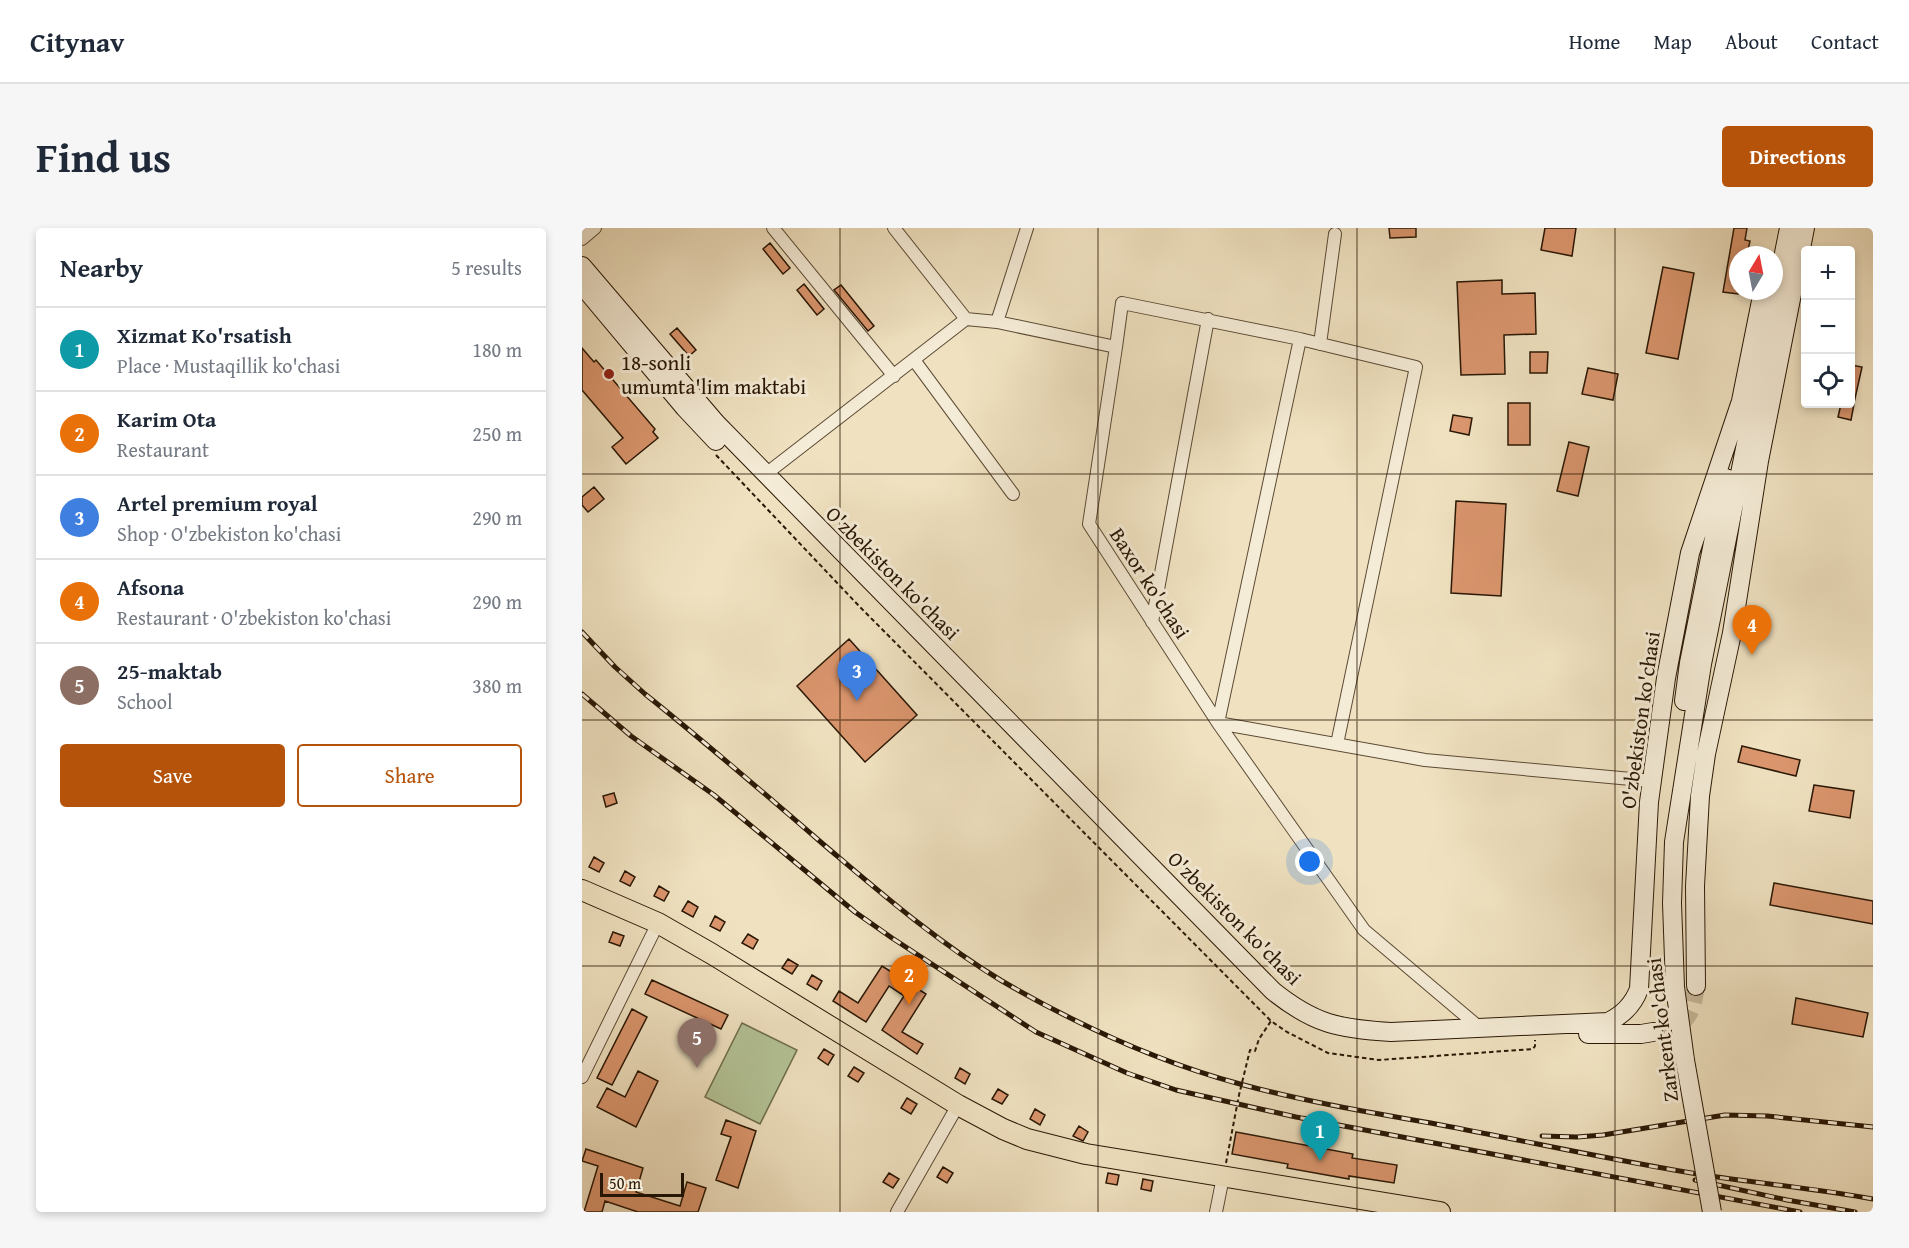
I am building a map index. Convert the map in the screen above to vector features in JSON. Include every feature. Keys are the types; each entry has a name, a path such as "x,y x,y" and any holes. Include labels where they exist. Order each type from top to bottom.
{"main road":[{"path":"1773,246 1777,228"},
{"path":"1668,842 1789,228"},
{"path":"1696,986 1695,886 1700,796 1706,754 1732,633 1759,461 1805,228"},
{"name":"O'zbekiston ko'chasi","path":"582,266 716,423 1273,991 1298,1010 1328,1025 1359,1030 1391,1032 1608,1022 1623,1014 1633,1002 1639,989 1649,802 1666,678 1690,554 1740,404"},
{"name":"O'zbekiston ko'chasi","path":"582,285 678,400 726,452 1266,1000 1279,1010 1326,1033 1376,1042 1535,1034 1653,1032"},
{"name":"O'zbekiston ko'chasi","path":"1668,842 1689,663 1761,300"},
{"path":"1747,445 1759,461"},
{"name":"Zarkent ko'chasi","path":"1668,842 1661,903 1665,988 1712,1212"},
{"path":"582,890 658,922 958,1105 1003,1129 1052,1146 1086,1154 1391,1207 1440,1212"},
{"name":"Zarkent ko'chasi","path":"1680,1060 1701,1212"}],"street":[{"path":"582,239 595,228"},
{"path":"772,228 894,376"},
{"path":"894,228 966,319"},
{"path":"997,322 1027,228"},
{"path":"1320,344 1335,234"},
{"name":"Baxor ko'chasi","path":"1208,320 1122,303 1089,524 1218,723 1364,930 1480,1028"},
{"path":"767,476 771,470 966,319 997,322 1116,347"},
{"path":"1152,622 1208,320 1416,367 1337,744"},
{"path":"1300,339 1218,723 1425,760 1653,781"},
{"path":"914,360 1013,494"},
{"path":"582,1077 658,922"},
{"path":"897,1212 958,1105"},
{"path":"1216,1212 1223,1177"}],"path":[{"path":"1223,1177 1250,1050 1255,1051 1259,1039 1271,1021"}],"green space":[{"path":"742,1023 797,1050 760,1124 705,1097"}],"building":[{"path":"1389,228 1416,228 1416,237 1390,238"},
{"path":"1545,228 1576,228 1572,256 1541,250"},
{"path":"1734,228 1747,228 1745,240 1750,241 1749,246 1731,246"},
{"path":"770,243 790,268 783,274 763,249"},
{"path":"1729,257 1729,293 1723,292"},
{"path":"1663,267 1694,273 1678,359 1646,353"},
{"path":"1502,280 1502,294 1535,293 1536,334 1504,335 1505,374 1461,375 1457,282"},
{"path":"804,284 824,309 817,315 797,290"},
{"path":"841,285 874,326 868,331 834,290"},
{"path":"677,328 696,350 689,356 670,334"},
{"path":"582,348 594,362 596,360 655,429 653,432 658,438 626,464 612,447 623,438 582,390"},
{"path":"1530,352 1548,352 1547,373 1530,373"},
{"path":"1855,366 1862,367 1855,398"},
{"path":"1588,368 1618,374 1613,400 1582,394"},
{"path":"1508,403 1530,403 1530,445 1508,445"},
{"path":"1840,408 1853,408 1851,420 1838,417"},
{"path":"1453,415 1472,418 1469,435 1450,431"},
{"path":"1569,442 1589,447 1578,496 1557,491"},
{"path":"594,487 604,499 588,512 582,505 582,497"},
{"path":"1456,501 1506,504 1501,596 1451,593"},
{"path":"849,639 917,715 865,762 797,686"},
{"path":"1742,746 1800,760 1796,776 1738,762"},
{"path":"1814,785 1854,791 1850,818 1809,811"},
{"path":"614,793 617,803 606,807 603,796"},
{"path":"594,857 604,863 599,872 589,867"},
{"path":"625,871 635,877 630,886 620,881"},
{"path":"1774,883 1873,901 1873,924 1770,905"},
{"path":"659,886 669,892 664,901 654,896"},
{"path":"688,901 698,907 693,917 682,911"},
{"path":"715,916 725,922 720,931 710,926"},
{"path":"613,932 624,936 620,946 609,942"},
{"path":"748,934 758,940 753,949 742,943"},
{"path":"788,959 798,965 792,974 782,968"},
{"path":"882,966 926,994 902,1032 923,1044 917,1054 882,1030 904,996 889,986 866,1022 833,1001 839,991 858,1003"},
{"path":"812,975 822,981 817,990 807,984"},
{"path":"652,980 728,1015 721,1029 645,994"},
{"path":"1796,998 1868,1013 1863,1037 1792,1024"},
{"path":"632,1009 647,1017 612,1085 597,1078"},
{"path":"824,1049 834,1055 828,1065 818,1058"},
{"path":"854,1067 864,1073 858,1082 848,1076"},
{"path":"960,1068 970,1074 965,1084 955,1078"},
{"path":"638,1071 658,1081 636,1127 597,1107 607,1088 625,1097"},
{"path":"998,1089 1008,1095 1002,1104 992,1099"},
{"path":"907,1098 917,1104 911,1114 901,1108"},
{"path":"1035,1109 1045,1115 1040,1125 1030,1119"},
{"path":"726,1120 756,1131 738,1188 716,1180 731,1137 721,1134"},
{"path":"1079,1126 1088,1132 1083,1141 1073,1136"},
{"path":"1236,1132 1353,1154 1352,1158 1397,1165 1394,1183 1349,1176 1349,1179 1287,1168 1288,1164 1232,1154"},
{"path":"586,1149 643,1168 636,1192 680,1206 687,1182 706,1188 698,1212 638,1212 605,1201 602,1212 584,1212 598,1166 582,1161"},
{"path":"943,1167 953,1173 947,1183 937,1177"},
{"path":"889,1173 899,1179 893,1188 883,1182"},
{"path":"1108,1173 1119,1175 1117,1185 1106,1183"},
{"path":"1143,1179 1153,1181 1151,1191 1141,1189"}],"tunnel":[{"path":"1653,1032 1680,1023 1685,1018 1692,1006 1696,986"}],"railway":[{"path":"582,632 645,694 910,916 955,950 1002,981 1088,1027 1148,1053 1209,1075 1315,1102 1710,1176 1873,1199"},
{"path":"582,694 631,736 714,795 855,912 892,938 1036,1032 1127,1073 1176,1090 1296,1117 1800,1212"},
{"path":"1542,1136 1603,1135 1725,1115 1767,1116 1873,1127"},
{"path":"1695,1180 1855,1212"}],"place":[{"name":"18-sonli umumta'lim maktabi","path":"609,374"},
{"name":"Afsona","path":"1752,655"},
{"name":"Artel premium royal","path":"857,701"},
{"name":"Karim Ota","path":"909,1005"},
{"name":"25-maktab","path":"697,1068"},
{"name":"Xizmat Ko'rsatish","path":"1320,1161"}]}
